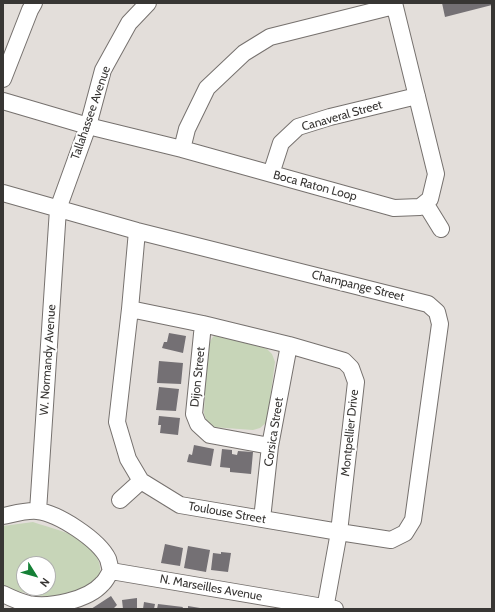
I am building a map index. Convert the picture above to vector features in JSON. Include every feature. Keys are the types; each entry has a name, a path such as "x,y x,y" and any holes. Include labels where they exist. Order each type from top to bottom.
{"street":[{"path":"3,78 34,3"},
{"name":"Tallahassee Avenue","path":"58,209 88,126 104,70 129,23 148,3"},
{"path":"182,150 187,129 207,88 244,53 270,37 394,4 436,174 430,199 425,203 441,229"},
{"name":"Canaveral Street","path":"271,174 281,143 298,128 330,117 417,96"},
{"name":"Boca Raton Loop","path":"3,101 88,126 394,208 420,207 425,203"},
{"name":"Champange Street","path":"3,193 137,231 428,304 437,312 440,324 413,520 405,533"},
{"name":"W. Normandy Avenue","path":"38,511 58,209"},
{"name":"Toulouse Street","path":"137,231 117,422 128,459 141,481 180,505 391,540 405,533"},
{"name":"Montpellier Drive","path":"130,309 203,324 289,345 344,361 351,368 356,382 329,609"},
{"name":"Dijon Street","path":"203,324 194,414 198,424 210,435 270,446"},
{"name":"Corsica Street","path":"262,519 270,446 289,345"},
{"path":"120,500 141,481"},
{"path":"3,516 38,511 69,524 87,535 99,547 108,559 111,571 102,585 89,594 73,601 30,606 3,594"},
{"name":"N. Marseilles Avenue","path":"111,571 329,609"}],"green space":[{"path":"216,334 267,349 272,354 275,362 267,422 260,428 253,430 212,427 207,422 204,414 207,348 212,338"},
{"path":"33,522 68,533 86,544 93,551 100,566 100,573 97,580 85,590 67,596 46,597 40,596 56,596 56,556 16,556 16,591 3,588 3,526"}],"building":[{"path":"442,3 492,3 492,5 445,17"},
{"path":"169,333 186,336 183,353 162,348 164,342 167,342"},
{"path":"159,361 183,363 181,384 157,383"},
{"path":"159,387 179,389 176,411 156,410"},
{"path":"159,416 180,418 178,435 160,433 161,425 158,425"},
{"path":"194,445 214,449 211,466 187,462 189,454 192,455"},
{"path":"222,449 232,450 232,454 237,455 238,451 253,452 251,474 230,472 230,468 220,467"},
{"path":"165,544 183,548 180,566 161,563"},
{"path":"188,546 210,550 206,572 184,568"},
{"path":"221,552 231,553 228,572 211,570 213,553 221,554"},
{"path":"111,596 117,605 114,608 115,609 91,609"},
{"path":"137,598 137,609 123,609 122,600"},
{"path":"144,602 155,604 154,609 143,609"},
{"path":"158,604 183,607 182,609 157,609"},
{"path":"188,606 200,608 200,609 188,609"}]}
